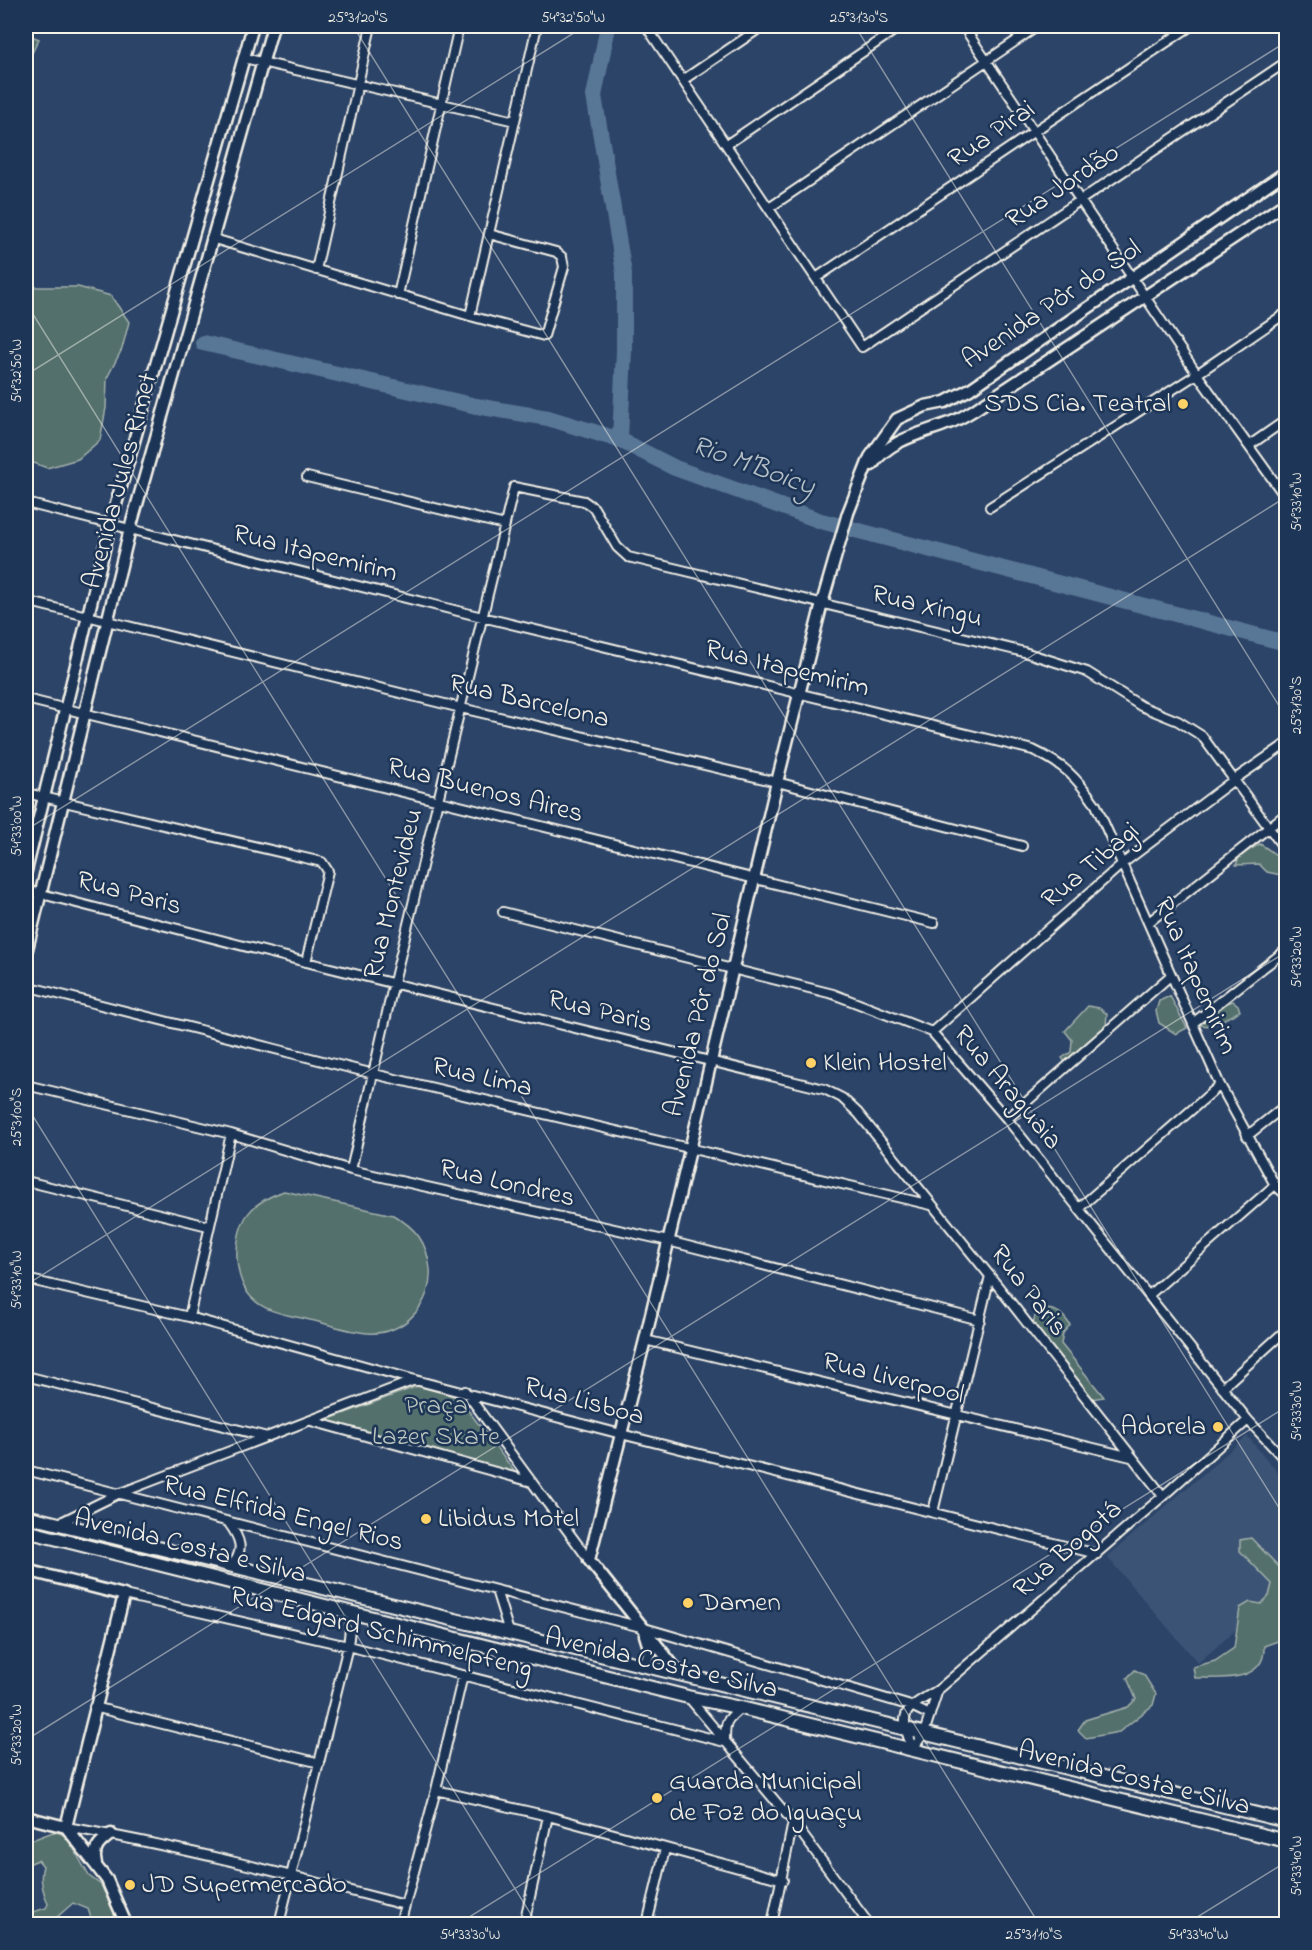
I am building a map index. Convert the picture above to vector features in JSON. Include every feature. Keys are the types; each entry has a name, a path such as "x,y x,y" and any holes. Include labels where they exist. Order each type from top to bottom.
{"main road":[{"name":"Avenida Costa e Silva","path":"26,1516 510,1635 1287,1821"},
{"name":"Avenida Costa e Silva","path":"26,1531 688,1697 913,1749 1287,1841"}],"street":[{"name":"Avenida Jules Rimet","path":"26,871 110,525 253,26"},
{"name":"Avenida Jules Rimet","path":"26,953 130,529 273,26"},
{"path":"316,270 371,26"},
{"path":"399,295 459,26"},
{"path":"470,316 537,26"},
{"path":"646,26 816,278"},
{"path":"683,80 763,26"},
{"path":"726,145 900,26"},
{"path":"963,26 1197,374 1287,498"},
{"path":"769,208 1038,26"},
{"name":"Rua Pirai","path":"816,278 1191,26"},
{"path":"244,58 515,121"},
{"name":"Rua Jordão","path":"816,278 862,347 1287,62"},
{"name":"Avenida Pôr do Sol","path":"589,1560 645,1340 689,1149 822,603 848,513 870,457 897,419 925,406 945,402 970,389 1287,172"},
{"name":"Avenida Pôr do Sol","path":"859,482 878,456 889,447 952,422 1003,391 1287,203"},
{"path":"211,238 544,336 564,267 562,257 556,252 489,234"},
{"path":"990,507 1197,374 1287,313"},
{"path":"945,402 952,415 952,422"},
{"path":"897,419 903,429 913,436"},
{"path":"1250,445 1287,420"},
{"path":"307,477 505,525"},
{"name":"Rua Montevideu","path":"351,1170 394,982 514,487"},
{"name":"Rua Xingu","path":"514,487 584,501 594,508 617,548 628,557 1024,652 1087,672 1140,706 1192,729 1210,746 1287,851"},
{"name":"Rua Itapemirim","path":"26,503 483,617 1033,750 1057,761 1079,781 1096,805 1220,1085 1275,1185 1287,1195"},
{"name":"Rua Barcelona","path":"26,601 777,783 1022,846"},
{"name":"Rua Buenos Aires","path":"26,699 934,923"},
{"name":"Rua Tibagi","path":"932,1032 1122,864 1235,779 1287,744"},
{"path":"26,793 322,862 328,871 306,962"},
{"path":"1149,922 1287,814"},
{"name":"Rua Paris","path":"26,890 306,962 824,1089 842,1098 858,1113 990,1276 1163,1496"},
{"name":"Rua Araguaia","path":"503,912 833,994 932,1032 1007,1119 1248,1420 1287,1461"},
{"path":"1193,1023 1287,950"},
{"path":"1007,1119 1170,976"},
{"name":"Rua Lima","path":"26,986 374,1074 931,1205"},
{"name":"Rua Londres","path":"26,1085 231,1134 351,1170 668,1241 980,1320"},
{"path":"1079,1208 1220,1085"},
{"path":"1247,1136 1287,1105"},
{"path":"189,1317 208,1226 231,1134"},
{"path":"26,1181 208,1226"},
{"path":"1149,1295 1275,1185"},
{"path":"933,1512 990,1276"},
{"name":"Rua Lisboa","path":"26,1279 189,1317 621,1434 1097,1554"},
{"path":"1222,1388 1287,1330"},
{"name":"Rua Liverpool","path":"645,1340 1131,1457"},
{"path":"26,1376 269,1437"},
{"path":"57,1524 118,1494 415,1380"},
{"path":"465,1391 589,1560 640,1627 669,1658 680,1674"},
{"name":"Rua Bogotá","path":"911,1706 938,1690 1097,1554 1248,1420"},
{"path":"310,1421 531,1482"},
{"name":"Rua Elfrida Engel Rios","path":"26,1470 640,1627 911,1706 930,1716"},
{"path":"228,1522 237,1534 240,1548 238,1559 230,1567"},
{"name":"Rua Edgard Schimmelpfeng","path":"26,1570 124,1595 348,1646 725,1742"},
{"path":"496,1590 510,1635"},
{"path":"66,1827 94,1707 124,1595"},
{"path":"279,1924 348,1646 352,1612"},
{"path":"640,1627 650,1651 647,1659 640,1665"},
{"path":"400,1924 436,1790 463,1675"},
{"path":"913,1749 924,1733 938,1690"},
{"path":"688,1697 793,1822 869,1924"},
{"path":"911,1706 906,1714 903,1728 913,1749"},
{"path":"94,1707 320,1763"},
{"path":"725,1742 725,1725 728,1718 741,1708"},
{"path":"436,1790 548,1816 665,1850 783,1880"},
{"path":"524,1924 548,1816"},
{"path":"26,1817 66,1827 111,1834 292,1876 405,1905"},
{"path":"772,1924 783,1880 793,1822"},
{"path":"66,1827 107,1880 126,1924"},
{"path":"97,1867 94,1855 97,1845 111,1834"},
{"path":"647,1924 665,1850"}],"shaded area":[{"path":"1247,1436 1286,1482 1286,1586 1198,1663 1107,1557"}],"green space":[{"path":"26,34 39,39 26,65"},
{"path":"26,287 78,287 111,296 129,322 122,349 107,378 106,408 100,440 78,459 47,468 26,460"},
{"path":"1260,844 1274,853 1281,861 1286,876 1267,872 1259,864 1236,865 1240,855"},
{"path":"1170,996 1187,1028 1176,1034 1159,1023 1156,1011 1159,1001"},
{"path":"1233,1001 1238,1005 1240,1011 1211,1026 1200,1025 1214,1010"},
{"path":"1088,1006 1099,1008 1107,1014 1106,1025 1078,1061 1069,1067 1062,1058 1071,1052 1072,1040 1065,1031"},
{"path":"284,1191 393,1215 408,1225 423,1243 430,1269 427,1294 414,1315 393,1329 381,1333 368,1333 346,1330 278,1313 263,1307 251,1297 241,1281 238,1269 237,1250 241,1228 256,1206"},
{"path":"1044,1309 1056,1311 1070,1325 1063,1333 1061,1344 1104,1397 1091,1399 1070,1371 1043,1348 1032,1328 1035,1316"},
{"name":"Praça Lazer Skate","path":"418,1386 458,1397 517,1475 324,1421"},
{"path":"1251,1538 1286,1574 1286,1638 1264,1646 1263,1658 1258,1667 1250,1672 1229,1678 1195,1678 1193,1667 1215,1661 1234,1648 1240,1608 1250,1602 1261,1604 1269,1596 1272,1584 1240,1551 1240,1540"},
{"path":"1135,1670 1144,1675 1156,1694 1153,1705 1119,1732 1086,1738 1078,1730 1085,1720 1128,1707 1136,1699 1127,1678"},
{"path":"53,1832 67,1837 89,1876 101,1885 114,1913 115,1924 93,1924 88,1909 73,1903 49,1924 27,1924 33,1912 46,1908 48,1904 43,1890 43,1866 38,1860 26,1865 26,1838 32,1840"}],"waterway":[{"path":"608,26 594,96 624,273 624,350 620,440"},
{"name":"Rio M'Boicy","path":"203,343 476,406 548,418 620,440 675,468 821,521 1286,643"}],"place":[{"name":"SDS Cia. Teatral","path":"1183,404"},
{"name":"Klein Hostel","path":"811,1063"},
{"name":"Adorela","path":"1218,1427"},
{"name":"Libidus Motel","path":"426,1519"},
{"name":"Damen","path":"688,1603"},
{"name":"Guarda Municipal de Foz do Iguaçu","path":"657,1798"},
{"name":"JD Supermercado","path":"130,1885"}]}
